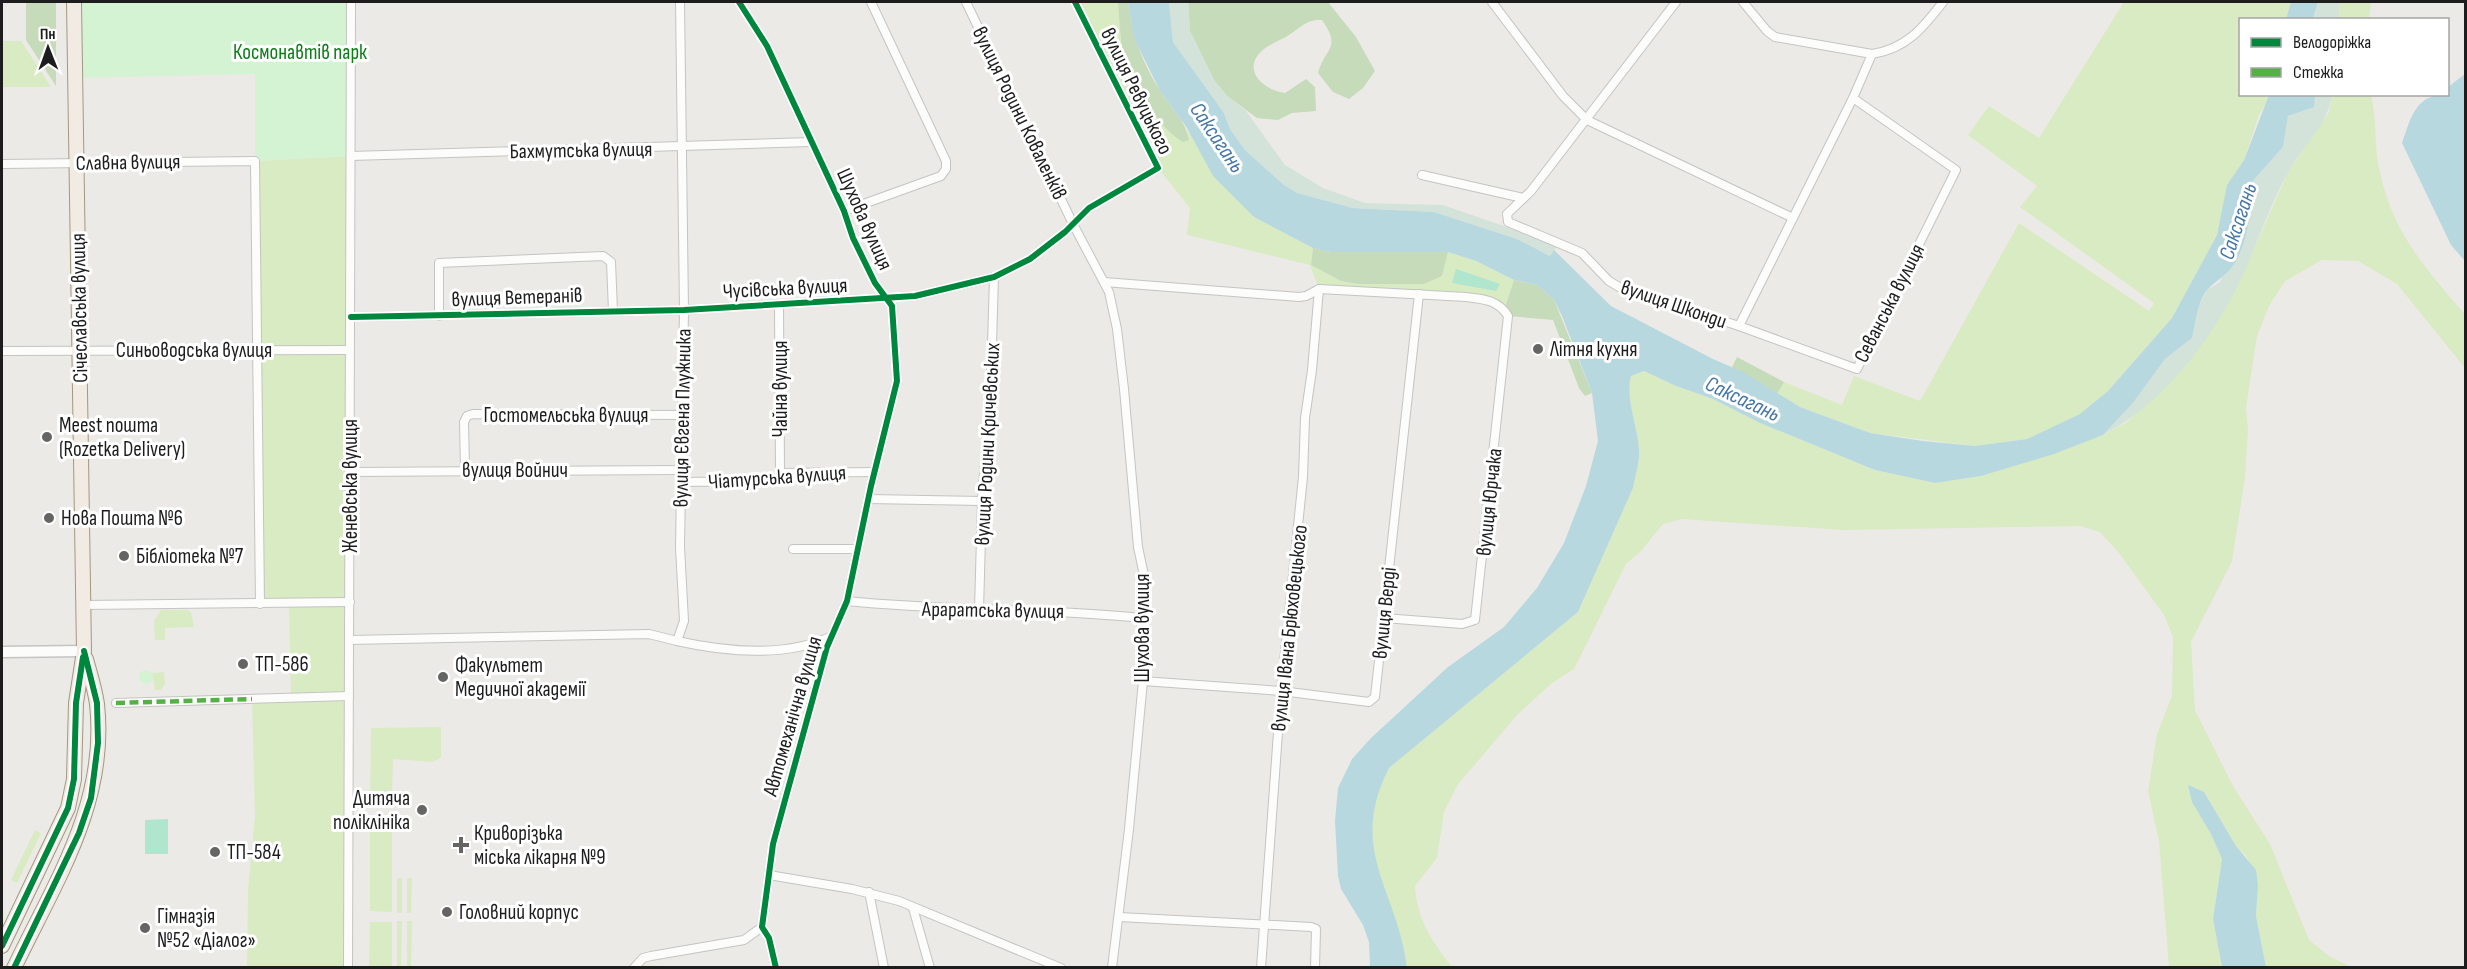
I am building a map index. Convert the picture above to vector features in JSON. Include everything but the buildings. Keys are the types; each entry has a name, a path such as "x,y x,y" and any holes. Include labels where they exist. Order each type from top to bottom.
{"main road":[{"name":"Січеславська вулиця","path":"74,2 84,651"},
{"path":"2,946 68,808 74,779 76,704 84,651"},
{"path":"14,968 70,852 91,798 98,742 97,703 84,651"}],"street":[{"name":"вулиця Євгена Плужника","path":"677,641 684,621 680,482 684,310 680,2"},
{"name":"Шухова вулиця","path":"739,2 767,46 844,212 853,238 875,284 887,298 964,286 994,277 1030,259 1073,224 1104,282 1114,307 1138,546 1146,589 1140,618 1146,638 1112,968"},
{"path":"844,212 941,176 946,169 946,161 871,2"},
{"name":"вулиця Родини Коваленків","path":"966,2 1073,224"},
{"name":"вулиця Ревуцького","path":"1073,224 1089,208 1158,168 1075,2"},
{"path":"1492,2 1563,96 1587,120 1793,218"},
{"name":"вулиця Шконди","path":"1676,2 1587,120 1523,198 1508,211 1509,222 1582,253 1609,281 1619,287 1739,326"},
{"path":"1743,2 1767,32 1775,37 1872,54 1886,52 1911,39 1943,2"},
{"name":"Женевська вулиця","path":"348,968 351,3"},
{"path":"1739,326 1853,98 1872,54"},
{"name":"Севанська вулиця","path":"1739,326 1847,367 1854,369 1859,367 1956,170 1853,98"},
{"name":"Бахмутська вулиця","path":"351,156 682,148 811,142"},
{"name":"Славна вулиця","path":"2,164 255,161 258,349"},
{"path":"1422,175 1523,198"},
{"path":"439,316 439,263 603,256 611,262 613,311"},
{"name":"вулиця Родини Кричевських","path":"979,610 982,501 991,378 994,277"},
{"path":"1104,282 1299,297 1319,289 1419,294"},
{"name":"вулиця Івана Брюховецького","path":"1261,968 1281,691 1304,477 1305,418 1319,289"},
{"name":"вулиця Юрчака","path":"1384,618 1462,624 1475,620 1508,316 1502,307 1490,300 1419,294"},
{"name":"вулиця Верді","path":"1143,681 1373,700 1419,294"},
{"name":"Чусівська вулиця","path":"684,310 887,298"},
{"name":"Автомеханічна вулиця","path":"776,968 769,938 762,927 773,844 830,638 847,601 874,472 897,381 894,314 887,298"},
{"name":"Чайна вулиця","path":"779,306 780,473"},
{"name":"вулиця Ветеранів","path":"351,317 684,310"},
{"path":"258,349 260,604"},
{"name":"Синьоводська вулиця","path":"2,351 350,350"},
{"name":"Гостомельська вулиця","path":"465,470 464,422 467,416 473,414 683,415"},
{"name":"вулиця Войнич","path":"350,472 680,470"},
{"name":"Чіатурська вулиця","path":"680,482 774,481 779,478 780,473 874,472"},
{"path":"868,499 982,501"},
{"path":"793,549 857,549"},
{"name":"Араратська вулиця","path":"847,601 979,610 1034,610 1140,618"},
{"path":"84,605 350,602"},
{"path":"349,640 649,634 714,649 748,650 810,646 830,638"},
{"path":"2,652 84,651"},
{"path":"116,703 349,696"},
{"path":"769,875 869,892 1061,968"},
{"path":"869,892 884,968"},
{"path":"914,908 930,968"},
{"path":"1119,917 1317,929 1315,968"},
{"path":"634,968 643,958 744,940 762,927"}],"green space":[{"path":"26,2 56,2 56,86 26,40"},
{"name":"Космонавтів парк","path":"74,2 351,2 351,156 255,161 255,74 75,78"},
{"path":"1075,2 1118,2 1129,71 1156,118 1189,139 1187,128 1199,149 1254,217 1313,248 1311,265 1341,281 1358,284 1424,284 1442,276 1448,252 1476,261 1514,280 1504,310 1490,300 1319,289 1310,265 1187,235 1190,208 1158,168"},
{"path":"1118,2 1128,2 1136,38 1144,60 1154,81 1181,121 1189,140 1183,142 1167,129 1152,111 1133,81 1124,55"},
{"path":"1188,2 1328,2 1356,37 1375,71 1363,88 1349,99 1333,92 1318,73 1330,48 1331,37 1322,20 1308,22 1264,49 1257,56 1254,70 1262,83 1285,93 1306,79 1315,87 1316,111 1292,113 1278,120 1257,118 1227,96 1214,80 1190,31"},
{"path":"2124,2 2291,2 2286,18 2239,18 2239,96 2269,96 2270,98 2259,115 2244,160 2228,185 2217,235 2172,318 2108,391 2081,414 2027,439 1975,446 1870,433 1800,407 1777,394 1784,382 1842,405 1854,376 1920,401 2019,223 2149,311 2154,303 2020,207 2037,186 1968,135 1989,106 2039,138"},
{"path":"2340,2 2371,2 2369,18 2339,18"},
{"path":"2,41 21,41 51,87 2,87"},
{"path":"2332,96 2371,96 2377,159 2385,191 2401,230 2423,264 2465,314 2465,368 2397,284 2358,261 2322,260 2285,281 2269,306 2257,336 2246,408 2248,430 2245,477 2232,561 2191,642 2195,710 2233,786 2270,844 2309,940 2329,956 2351,967 2266,967 2256,916 2258,885 2247,857 2236,846 2204,792 2211,834 2222,859 2213,919 2222,967 2169,967 2159,841 2148,791 2157,734 2172,696 2173,637 2164,615 2119,553 2100,532 2080,526 1844,530 1682,519 1663,524 1641,551 1626,564 1574,669 1552,683 1519,713 1458,784 1444,812 1437,858 1415,886 1422,920 1452,967 1407,967 1403,946 1375,859 1372,815 1378,790 1389,768 1578,612 1633,488 1639,456 1630,394 1631,376 1644,371 1676,386 1713,399 1760,423 1875,470 1935,483 1981,476 2103,435 2127,422 2166,385 2238,285 2288,172 2329,112"},
{"path":"351,156 348,967 247,968 248,889 255,816 252,699 291,698 289,604 260,604 255,161"},
{"path":"1313,248 1331,252 1448,252 1442,276 1424,284 1358,284 1341,281 1311,265"},
{"path":"1456,269 1500,284 1496,291 1452,283"},
{"path":"1514,280 1537,285 1554,300 1592,393 1585,396 1579,388 1553,320 1508,316 1504,310"},
{"path":"1737,357 1784,382 1777,394 1732,367"},
{"path":"161,610 191,612 194,627 165,628 165,640 155,640 154,621"},
{"path":"146,670 151,672 153,677 151,682 146,684 141,682 139,677 141,672"},
{"path":"164,672 165,684 161,690 155,690 152,673"},
{"path":"441,727 441,758 432,762 393,759 392,795 379,805 370,805 371,728"},
{"path":"379,817 392,827 392,912 370,911 370,818"},
{"path":"168,819 168,854 145,854 145,820"},
{"path":"35,830 41,833 17,883 11,880"},
{"path":"397,878 402,878 402,913 397,913"},
{"path":"407,878 412,878 411,913 407,913"},
{"path":"397,921 402,921 401,967 397,967"},
{"path":"407,921 412,921 411,967 407,967"},
{"path":"370,922 392,922 392,967 369,967"}],"shaded area":[{"path":"1169,2 1188,2 1190,31 1214,80 1227,96 1246,111 1285,165 1323,188 1365,203 1443,205 1558,245 1550,256 1517,239 1434,212 1353,208 1297,193 1284,185 1245,150 1230,129 1224,113 1173,42"},
{"path":"2318,2 2340,2 2339,18 2314,18"},
{"path":"2315,96 2332,96 2320,126 2281,186 2238,285 2213,329 2164,390 2124,422 2103,435 2133,403 2165,359 2192,338 2199,305 2207,290 2220,282 2253,203 2252,182 2283,147 2288,116 2313,107"}],"water":[{"name":"Саксагань","path":"1128,2 1169,2 1173,42 1224,113 1230,129 1245,150 1284,185 1297,193 1353,208 1434,212 1517,239 1550,256 1554,250 1611,306 1743,372 1800,407 1870,433 1975,446 2027,439 2080,414 2108,391 2172,318 2217,235 2227,185 2244,160 2269,96 2315,96 2314,107 2288,116 2283,147 2252,182 2246,236 2239,256 2231,268 2204,294 2192,338 2165,359 2133,403 2103,435 2054,454 1981,476 1935,483 1875,470 1760,423 1713,399 1676,386 1644,371 1631,376 1630,394 1639,455 1633,488 1578,612 1389,768 1377,797 1373,823 1374,846 1378,869 1402,939 1407,967 1370,967 1369,942 1363,925 1341,889 1338,876 1335,821 1338,788 1352,759 1371,738 1448,667 1504,627 1537,588 1564,543 1586,486 1598,441 1592,393 1554,300 1537,285 1514,280 1476,261 1448,252 1331,252 1313,248 1254,217 1213,176 1187,128 1160,91 1134,38"},
{"path":"2291,2 2318,2 2313,18 2286,18"},
{"path":"2465,74 2465,261 2451,245 2402,143 2416,109 2428,98 2449,96 2449,86"},
{"path":"2188,785 2204,792 2236,846 2256,870 2258,885 2256,916 2266,967 2222,967 2213,919 2222,859 2211,834 2192,802"}],"marked path":[{"path":"116,703 252,699"}],"cycle path":[{"path":"739,2 767,46 844,211 853,238 875,283 892,306 897,381 871,486 847,601 827,647 773,844 762,927 769,938 776,968"},
{"path":"351,317 684,310 915,296 994,277 1030,259 1065,232 1089,208 1158,168 1075,2"},
{"path":"14,968 79,833 91,798 98,743 97,703 84,651"},
{"path":"2,946 68,808 74,779 76,703 83,657"}],"place":[{"name":"Літня кухня","path":"1538,349"},
{"name":"Meest пошта (Rozetka Delivery)","path":"47,437"},
{"name":"Нова Пошта №6","path":"49,518"},
{"name":"Бібліотека №7","path":"124,556"},
{"name":"ТП-586","path":"243,664"},
{"name":"Факультет Медичної академії","path":"443,677"},
{"name":"Дитяча поліклініка","path":"422,810"},
{"name":"Криворізька міська лікарня №9","path":"461,845"},
{"name":"ТП-584","path":"215,852"},
{"name":"Головний корпус","path":"447,912"},
{"name":"Гімназія №52 «Діалог»","path":"145,928"}]}
